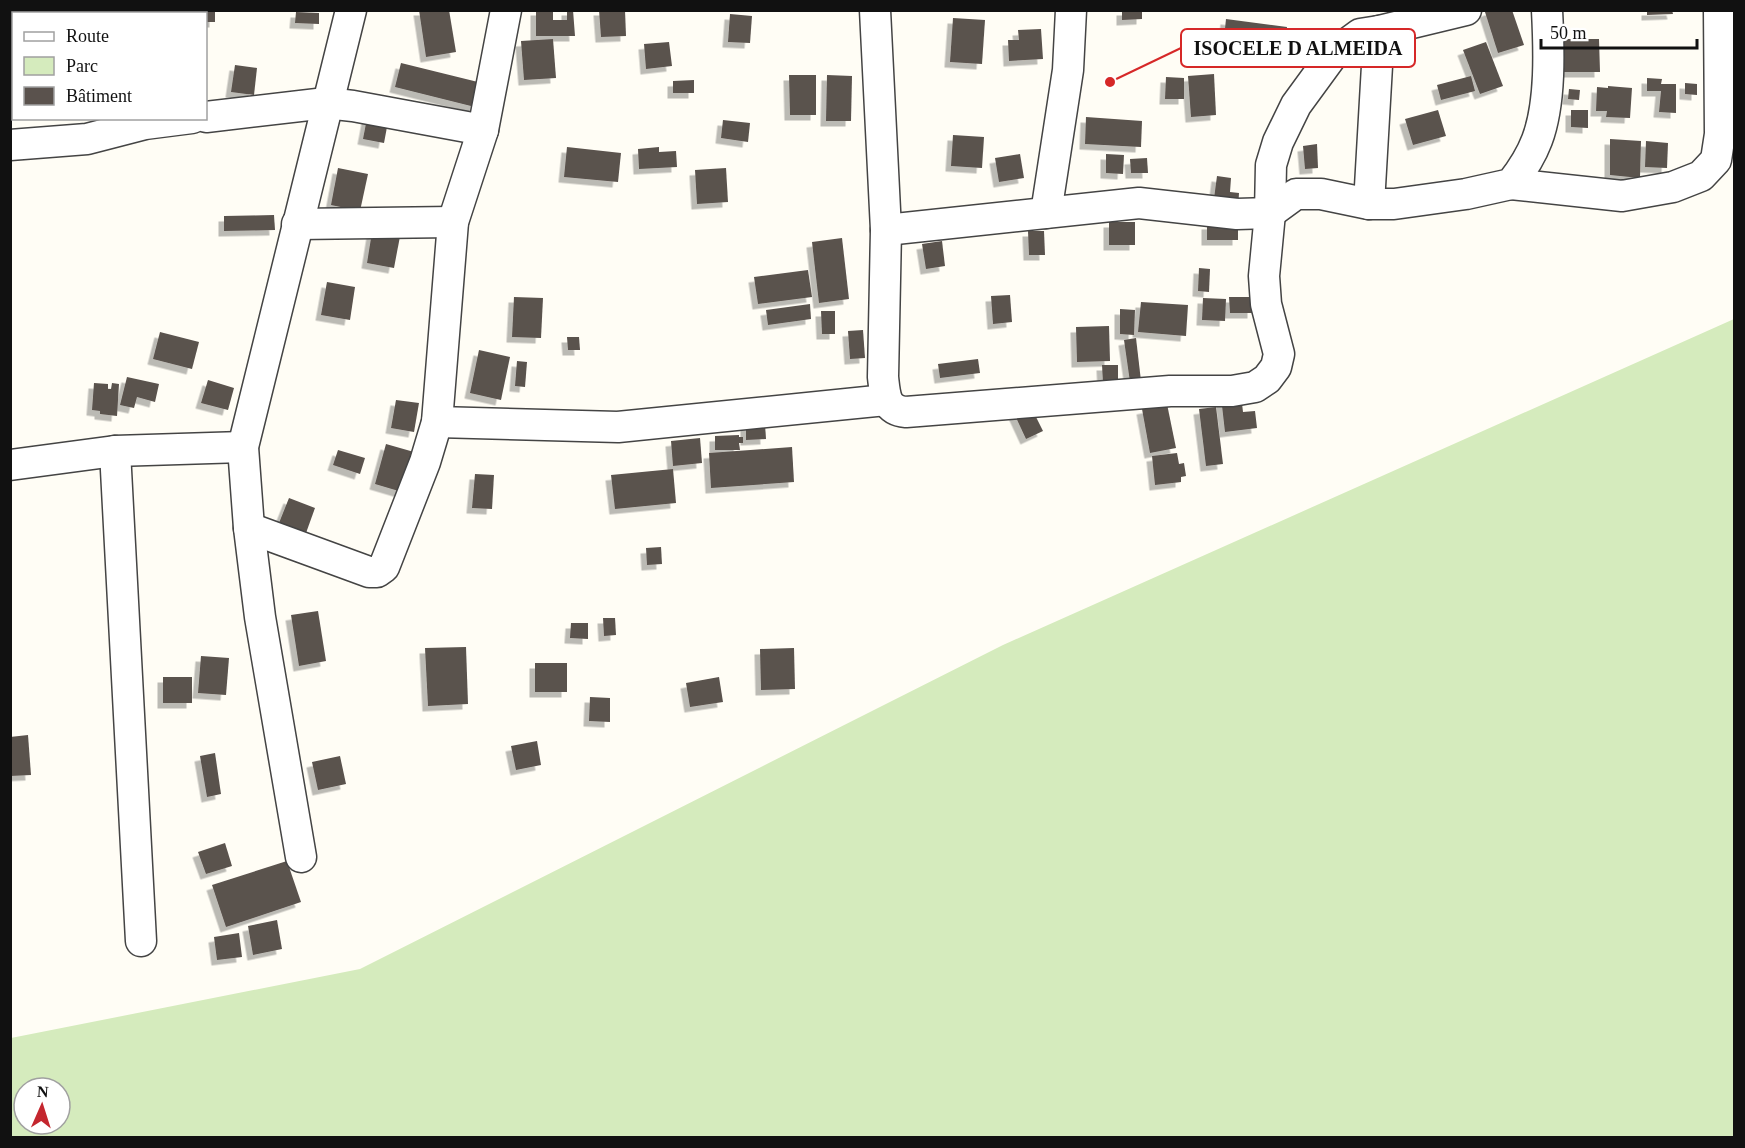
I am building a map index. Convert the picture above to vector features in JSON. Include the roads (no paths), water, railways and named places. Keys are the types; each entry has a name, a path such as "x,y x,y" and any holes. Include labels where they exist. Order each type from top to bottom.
{"street":[{"path":"301,857 260,617 249,528 243,447 326,103 351,10"},
{"path":"249,528 369,572 377,572 384,567 425,462 436,422 453,222 483,130 506,10"},
{"path":"875,10 885,230 883,377 886,400 896,411 906,412 1170,391 1232,391 1255,387 1267,379 1276,367 1279,354 1266,304 1264,276 1270,213 1271,165 1278,142 1296,105 1334,53 1360,34 1466,10"},
{"path":"1046,213 1068,70 1071,10"},
{"path":"1511,184 1526,164 1538,138 1546,96 1549,45 1547,10"},
{"path":"885,230 1139,203 1237,214 1270,213 1296,194 1321,194 1369,204 1394,204 1425,202 1511,184 1622,196 1674,187 1701,176 1716,160 1720,134 1719,10"},
{"path":"1369,204 1379,31"},
{"path":"207,117 326,103 483,130"},
{"path":"10,146 87,139 146,121 161,120"},
{"path":"297,224 453,222"},
{"path":"436,422 618,427 886,400"},
{"path":"10,465 115,451 243,447"},
{"path":"115,451 141,941"}],"place":[{"name":"ISOCELE D ALMEIDA","path":"1110,82"}]}
